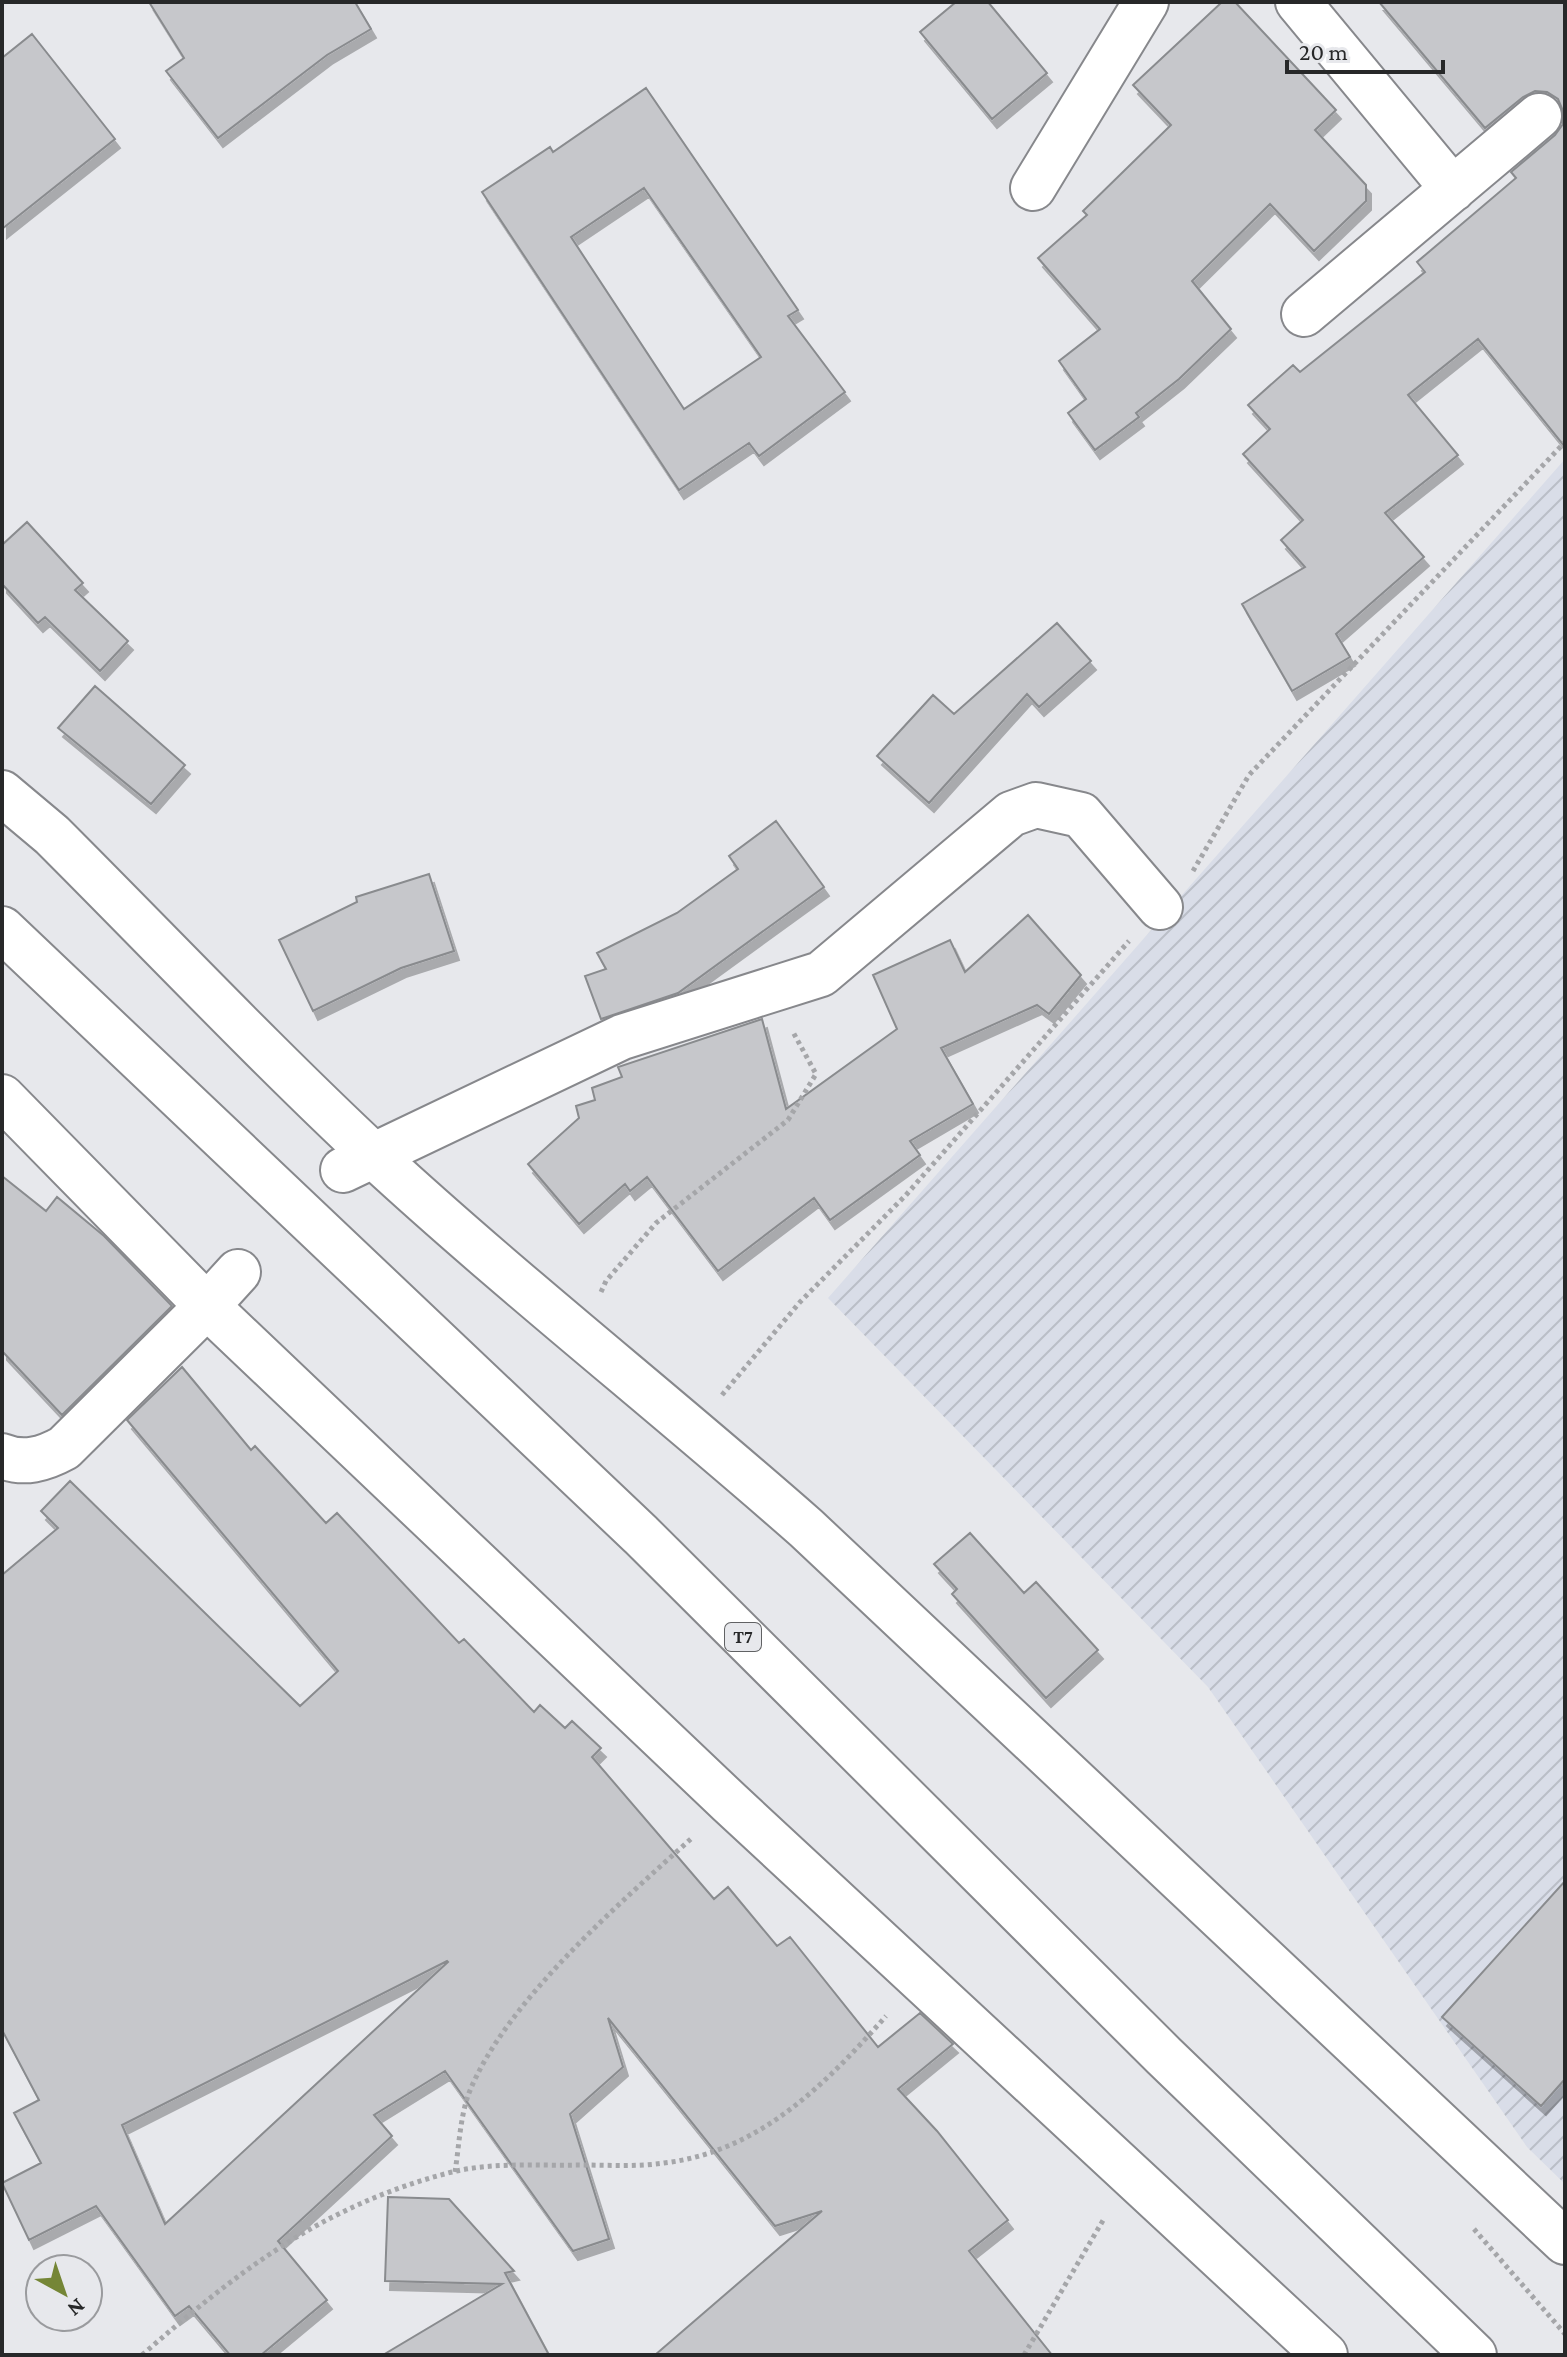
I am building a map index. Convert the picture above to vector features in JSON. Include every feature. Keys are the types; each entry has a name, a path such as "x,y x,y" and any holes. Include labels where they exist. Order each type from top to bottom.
{"main road":[{"path":"1033,188 1146,2"},
{"path":"1298,2 1453,189"},
{"path":"1304,314 1539,116"},
{"path":"2,793 52,835 358,1162 691,1427 806,1528 1565,2242"},
{"path":"358,1162 622,1037 771,993 821,974 1011,814 1036,805 1081,815 1160,907"},
{"name":"T7","path":"2,929 641,1535 1152,2045 1474,2355"},
{"path":"2,1097 207,1306 730,1803 1325,2355"},
{"path":"2,1456 15,1461 44,1458 64,1448 238,1272"}],"path":[{"path":"581,1340 606,1281 656,1223 788,1120 816,1074 771,993"},
{"path":"455,2172 469,2094 501,2036 609,1914 730,1803"},
{"path":"142,2355 216,2290 303,2231 399,2189 455,2172 663,2164 700,2156 743,2141 792,2109 832,2074 918,1979"},
{"path":"1024,2355 1130,2175"}],"shaded area":[{"path":"1565,459 1565,2184 1527,2147 1208,1687 828,1298"}],"building":[{"path":"149,2 355,2 371,29 327,55 218,138 166,71 184,58"},
{"path":"956,2 988,2 1047,73 992,119 920,32"},
{"path":"1222,2 1235,2 1336,110 1315,130 1366,185 1366,201 1314,251 1270,204 1192,281 1231,329 1179,379 1136,413 1139,417 1095,450 1068,413 1086,399 1059,361 1100,329 1038,258 1087,215 1083,211 1171,125 1133,85"},
{"path":"1379,2 1565,2 1565,447 1478,339 1408,395 1458,455 1385,513 1424,557 1336,634 1350,657 1292,691 1242,604 1305,567 1281,540 1303,520 1243,454 1270,429 1248,405 1293,365 1300,372 1425,272 1417,262 1516,178 1511,172 1555,135 1563,124 1563,111 1558,99 1547,92 1535,91 1485,128"},
{"path":"32,34 115,139 2,229 2,58"},
{"path":"646,88 798,310 788,316 845,392 759,456 749,443 679,490 482,192 550,147 553,152","holes":["644,188 761,357 684,409 571,237"]},
{"path":"27,522 83,583 75,590 128,641 100,671 45,617 38,623 2,584 2,545"},
{"path":"1057,623 1091,661 1039,707 1027,694 929,803 877,756 933,695 954,714"},
{"path":"95,686 185,765 151,804 58,728"},
{"path":"776,821 824,887 678,993 601,1019 585,976 606,969 597,953 677,913 738,869 729,856"},
{"path":"429,874 454,951 401,968 313,1011 279,940 357,902 356,897"},
{"path":"1028,915 1081,975 1049,1014 1037,1005 941,1048 973,1104 910,1141 920,1155 830,1220 814,1198 718,1271 647,1177 630,1191 625,1184 579,1224 528,1164 579,1118 576,1106 595,1100 592,1088 622,1077 618,1067 762,1019 786,1109 897,1029 873,975 950,940 965,972"},
{"path":"2,1176 46,1211 57,1197 104,1236 172,1306 62,1415 2,1351"},
{"path":"182,1367 251,1450 255,1446 326,1523 337,1513 459,1643 464,1639 534,1712 540,1705 565,1728 572,1721 601,1748 592,1757 714,1899 728,1887 777,1946 790,1937 878,2047 920,2013 953,2044 898,2089 937,2131 1008,2220 969,2251 1052,2355 655,2355 822,2211 775,2226 608,2018 623,2067 570,2114 609,2239 573,2251 445,2071 374,2115 392,2136 278,2241 327,2300 261,2355 230,2355 189,2306 175,2316 96,2206 29,2240 2,2183 41,2163 14,2113 39,2100 2,2030 2,1575 58,1528 41,1511 70,1481 300,1706 338,1671 127,1420","holes":["448,1962 165,2224 122,2125"]},
{"path":"970,1533 1024,1593 1036,1582 1098,1650 1046,1698 952,1594 957,1589 934,1564"},
{"path":"1565,1881 1565,2079 1541,2106 1442,2017"},
{"path":"388,2197 449,2199 514,2271 505,2273 549,2355 383,2355 502,2284 385,2281"}]}
